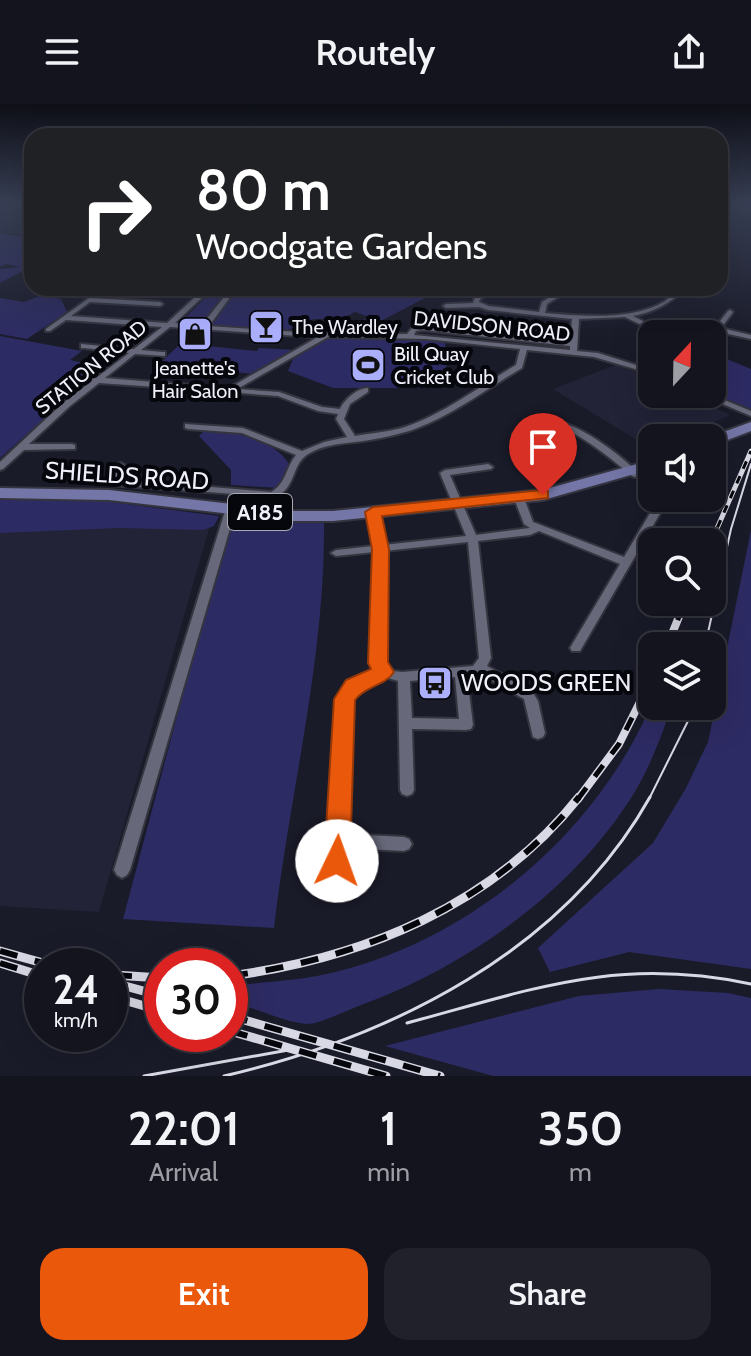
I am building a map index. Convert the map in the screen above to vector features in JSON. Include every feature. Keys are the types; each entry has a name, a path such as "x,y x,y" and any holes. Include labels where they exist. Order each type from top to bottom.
{"main road":[{"path":"726,435 746,427"},
{"path":"726,441 746,427"},
{"name":"A185","path":"633,472 638,470"},
{"name":"A185","path":"633,472 638,472"},
{"name":"SHIELDS ROAD","path":"0,493 109,495 293,516 519,498 633,472"}],"street":[{"name":"STATION ROAD","path":"0,467 95,380 169,326 201,296"},
{"path":"204,328 228,296"},
{"path":"478,305 477,298 480,296"},
{"path":"542,313 544,303 556,296"},
{"path":"446,306 478,305 576,316 626,315 660,305 676,296"},
{"path":"48,330 89,300 160,304"},
{"path":"724,320 730,312"},
{"path":"626,315 638,321"},
{"path":"409,336 414,329 429,325 574,348 576,316"},
{"name":"DAVIDSON ROAD","path":"66,318 574,348 638,366"},
{"path":"726,334 751,337"},
{"path":"234,390 326,335"},
{"path":"84,346 162,354"},
{"path":"90,480 273,495 288,486 297,458 302,454 321,446 403,430 519,366 524,347"},
{"path":"95,380 279,394 321,409 343,412"},
{"path":"353,440 340,422 347,403 365,390"},
{"path":"721,408 746,427"},
{"path":"517,434 546,422 557,422 598,446 633,472"},
{"path":"188,426 201,423 243,431 302,454"},
{"path":"21,447 72,447"},
{"path":"110,482 121,466"},
{"path":"337,861 345,699 353,686 384,672 404,677 461,674 480,668 485,658 473,539 445,473 488,467"},
{"path":"519,498 529,524 626,562"},
{"path":"122,870 231,508"},
{"path":"373,512 380,549 378,663 384,672"},
{"path":"576,648 656,512"},
{"path":"336,553 530,532 537,528"},
{"path":"480,668 528,695 538,733"},
{"path":"405,723 466,725 461,674"},
{"path":"404,677 407,790"},
{"path":"338,841 404,844"}],"shaded area":[{"path":"0,248 24,248 24,270 0,283 0,269 21,267 6,264 0,267"},
{"path":"39,296 61,299 67,312 27,339 0,334 0,298 24,302"},
{"path":"207,296 429,296 360,332 329,330 336,325 372,318 355,312 341,318 305,321 281,331 283,322 276,319 254,320 248,328 179,324"},
{"path":"0,336 82,351 70,360 103,367 0,458"},
{"name":"Bill Quay Cricket Club","path":"328,337 445,341 447,379 434,388 333,388 288,371 293,359"},
{"path":"178,346 257,351 259,348 296,350 257,374 220,371 221,368 157,366"},
{"path":"726,359 751,369 751,410 726,401"},
{"path":"615,365 638,372 638,408 716,408 730,415 710,424 638,424 638,441 553,389"},
{"path":"206,429 252,438 282,455 289,464 279,488 231,485 231,470 199,436"},
{"path":"0,498 95,500 219,516 214,526 203,530 119,528 0,533"},
{"path":"0,503 212,518 99,912 0,906"},
{"path":"232,510 324,518 323,570 313,672 274,928 123,919"},
{"path":"751,530 751,969 629,952 550,972 538,948 653,843 686,788 708,742 712,720 726,720 726,653"},
{"path":"644,720 667,720 645,774 609,829 551,892 482,944 407,986 312,1024 287,1020 248,1007 248,984 327,974 379,959 429,937 477,909 521,876 561,839 597,797 628,751"},
{"path":"659,989 728,993 751,998 751,1076 493,1076 385,1046 579,996"}],"tram line":[{"path":"708,632 731,529 751,464"},
{"path":"650,797 688,720"},
{"path":"224,1076 349,1038 467,980 521,943 570,900 614,852 650,797"},
{"path":"407,1023 536,988 617,975 703,976 751,984"},
{"path":"144,1076 294,1049"}],"railway":[{"path":"717,528 751,451"},
{"path":"673,632 679,616"},
{"path":"578,799 619,744 638,706"},
{"path":"248,973 329,956 422,921 466,897 507,868 545,835 579,797"},
{"path":"0,951 24,958"},
{"path":"0,963 24,970"},
{"path":"128,976 144,977"},
{"path":"128,987 144,991"},
{"path":"128,1001 144,1006"},
{"path":"248,1021 440,1076"},
{"path":"248,1036 386,1076"}],"place":[{"name":"The Wardley","path":"266,327"},
{"name":"Jeanette's Hair Salon","path":"195,334"},
{"name":"Bill Quay Cricket Club","path":"368,365"},
{"name":"WOODS GREEN","path":"435,683"}],"route":[{"path":"337,861 345,699 353,686 384,672 378,663 380,549 373,512 543,495"}]}
